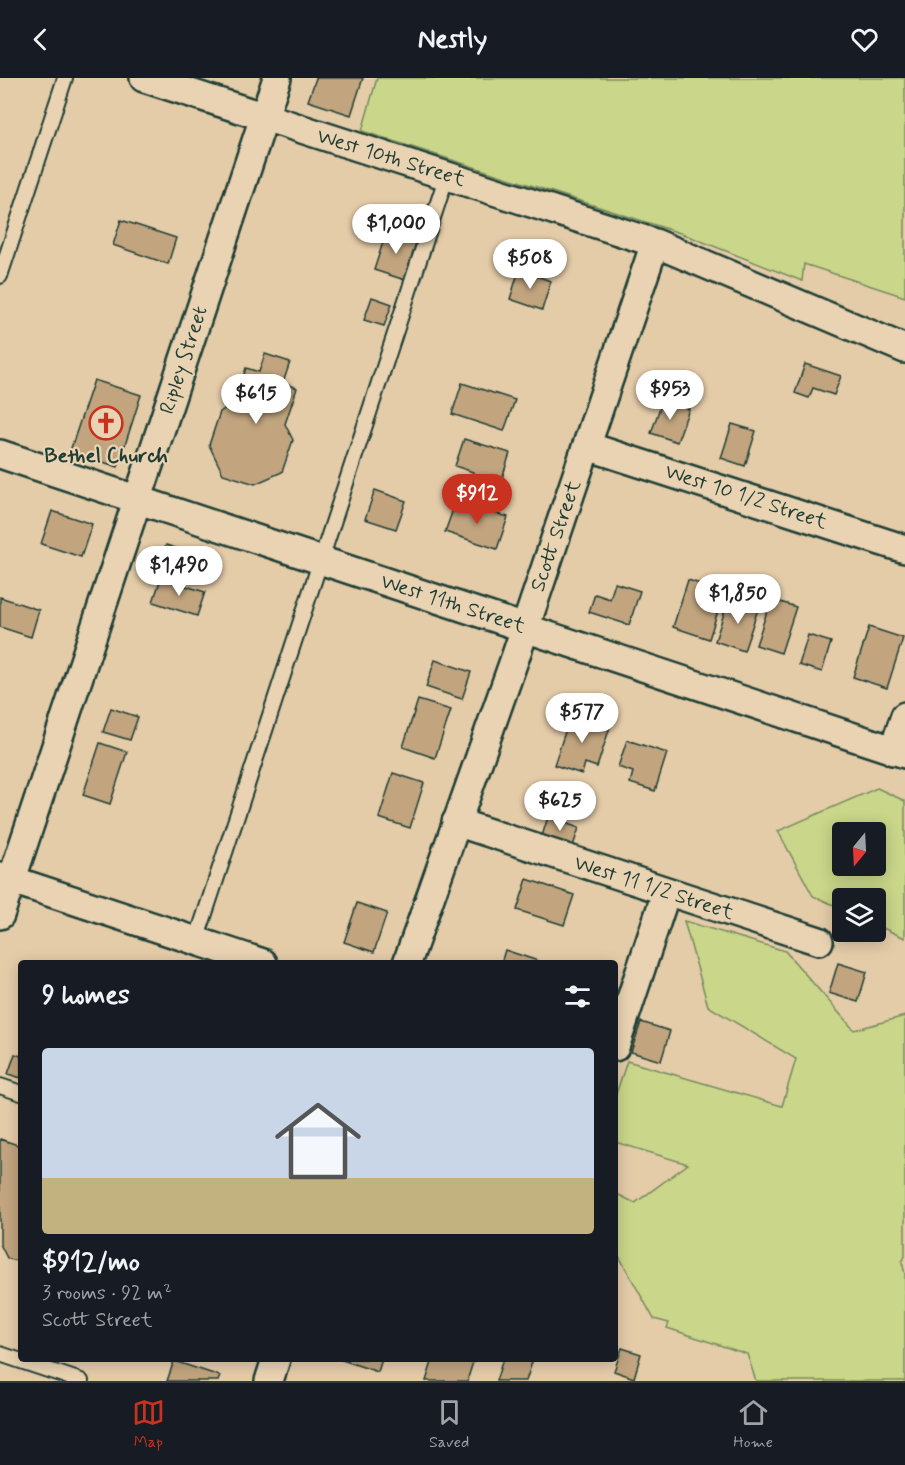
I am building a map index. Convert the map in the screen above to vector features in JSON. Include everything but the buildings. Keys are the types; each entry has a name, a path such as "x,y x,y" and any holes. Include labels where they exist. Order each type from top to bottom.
{"street":[{"name":"West 10th Street","path":"144,78 655,243 905,349"},
{"name":"Ripley Street","path":"0,915 6,878 138,499 278,78"},
{"name":"Scott Street","path":"408,960 525,627 655,243"},
{"name":"West 10 1/2 Street","path":"587,446 905,549"},
{"name":"West 11th Street","path":"0,453 899,752"},
{"path":"899,752 905,716"},
{"name":"West 11 1/2 Street","path":"456,822 666,893 819,941"},
{"path":"6,878 254,960"},
{"path":"618,1038 666,893"},
{"path":"269,1381 275,1362"}],"lane":[{"path":"0,276 65,78"},
{"path":"196,941 447,175"},
{"path":"0,1086 18,1092"},
{"path":"0,1353 18,1359"},
{"path":"26,1362 81,1381"}],"green space":[{"path":"377,78 905,78 905,297 804,264 802,281 683,234 362,131"},
{"path":"877,788 905,801 905,938 886,929 886,888 832,888 832,904 813,896 778,831"},
{"path":"684,921 785,951 854,1030 905,1016 905,1256 902,1262 905,1274 905,1381 756,1381 747,1354 667,1328 669,1323 654,1319 618,1254 618,1194 635,1203 688,1164 618,1143 618,1088 627,1061 782,1106 796,1059 708,1006"}],"place":[{"name":"Bethel Church","path":"106,423"}]}
